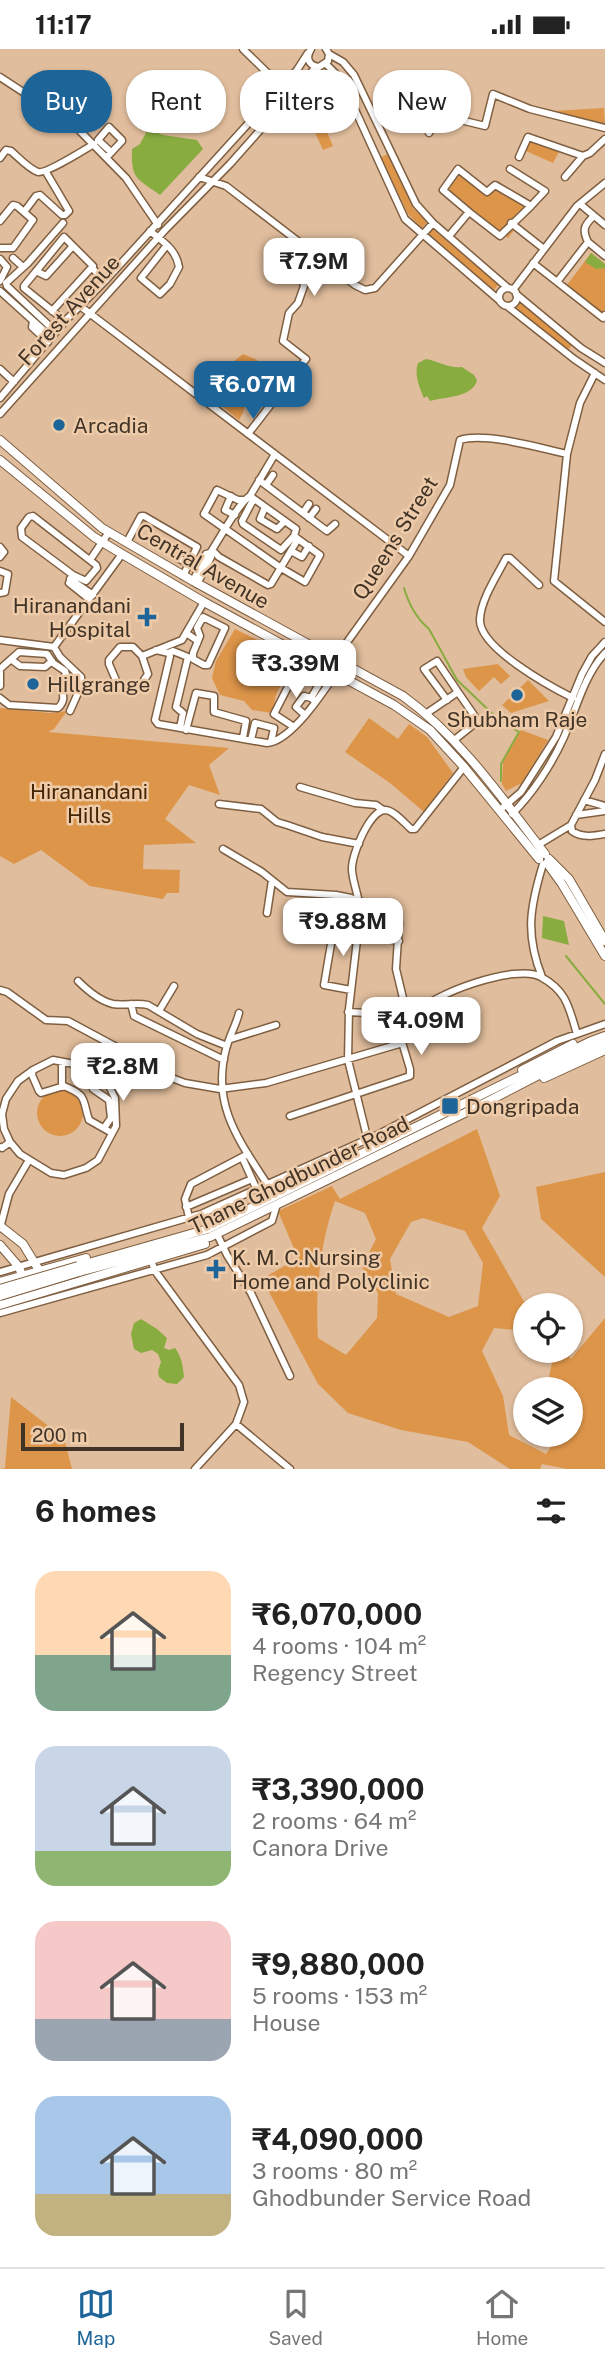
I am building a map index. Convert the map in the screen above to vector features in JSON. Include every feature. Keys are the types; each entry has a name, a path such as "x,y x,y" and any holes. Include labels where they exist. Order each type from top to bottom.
{"main road":[{"name":"Central Avenue","path":"0,440 109,532 183,576 403,696 427,713 453,741 545,860 605,956"},
{"name":"Central Avenue","path":"0,460 104,543 204,602 394,705 430,730 503,807"},
{"name":"Central Avenue","path":"510,816 538,845 545,860 569,879 605,941"},
{"path":"487,1098 605,1034"},
{"path":"487,1098 503,1081 550,1054 605,1034"},
{"path":"500,1091 605,1043"},
{"path":"487,1098 511,1093 605,1050"},
{"name":"Thane Ghodbunder Road","path":"276,1200 370,1149 487,1098"},
{"name":"Thane Ghodbunder Road","path":"213,1232 487,1098"},
{"name":"Thane Ghodbunder Road","path":"0,1282 38,1266 205,1226 213,1232"},
{"path":"0,1227 23,1244 38,1266 49,1290"},
{"path":"0,1289 213,1232"},
{"path":"0,1296 213,1232"},
{"name":"Thane Ghodbunder Road","path":"0,1304 17,1304 49,1290 204,1244 212,1240 213,1232"},
{"path":"0,1245 20,1272 33,1296"}],"street":[{"path":"243,49 265,70"},
{"path":"309,51 310,63 316,67 326,64"},
{"name":"Forest Avenue","path":"294,70 309,51"},
{"path":"605,363 581,348 512,291 433,223 416,204 354,75 343,62 327,52 326,64 341,79 405,219 499,300 605,380"},
{"name":"Forest Avenue","path":"313,70 316,67"},
{"path":"0,77 62,116 109,155 156,224 164,230"},
{"path":"471,123 485,126 493,94 530,109 605,128"},
{"name":"Forest Avenue","path":"0,398 65,321 121,264 240,132"},
{"name":"Forest Avenue","path":"0,414 164,230 214,182 257,133"},
{"path":"519,157 530,137 583,156"},
{"path":"565,177 583,156 590,153 605,138"},
{"path":"0,158 6,151 11,151 37,172 46,172 64,160 95,146"},
{"path":"376,155 389,149"},
{"path":"219,155 230,164"},
{"path":"510,169 545,191 531,206 511,223 500,236 443,190 458,169 487,192 495,185 531,206"},
{"path":"24,212 36,196 40,195 62,215 69,211 46,172"},
{"path":"199,177 226,186 365,290 375,288 433,223"},
{"path":"507,306 514,303 512,291 580,204 603,188"},
{"path":"580,204 605,225"},
{"path":"0,221 13,205 33,220 13,248 0,248"},
{"path":"449,236 469,212"},
{"path":"594,216 585,224 584,233 588,242 605,256"},
{"path":"52,337 6,286 63,223"},
{"path":"511,223 544,249"},
{"path":"150,231 167,245 177,258 179,267 170,284 160,294 141,278 167,245"},
{"path":"65,321 24,288 64,237 105,281"},
{"path":"248,434 306,359 283,341 289,313 298,303 304,286 295,239"},
{"path":"557,282 588,242"},
{"path":"36,271 46,276 73,246"},
{"path":"13,258 23,267"},
{"path":"0,259 7,267 0,281"},
{"path":"533,263 604,318"},
{"path":"121,264 128,271"},
{"path":"52,310 92,268"},
{"path":"499,300 501,291 512,291"},
{"path":"1,294 33,321 32,327 52,337"},
{"path":"80,306 409,557"},
{"path":"574,359 581,348"},
{"path":"25,367 34,376"},
{"path":"0,369 14,382"},
{"path":"595,373 580,403 567,454 554,581 605,622"},
{"name":"Queens Street","path":"271,742 283,738 305,715 313,699 409,557 452,481 460,440 484,439 567,454"},
{"path":"243,524 249,499 275,454"},
{"path":"266,485 273,475"},
{"path":"259,480 327,531 335,524"},
{"path":"211,551 268,585 281,568 296,537 296,529 265,507 249,499 238,500 217,490 204,514 281,568 305,582 320,555 296,537"},
{"path":"231,496 225,510 235,515"},
{"path":"195,582 206,554 228,531 235,515 249,499"},
{"path":"303,513 309,504"},
{"path":"265,507 260,519 279,529 285,521"},
{"path":"309,518 316,509"},
{"path":"71,577 86,581 97,568 96,565 33,516 29,517 21,528 22,537 91,597"},
{"path":"127,542 144,516 197,547 183,576"},
{"path":"228,531 243,524"},
{"path":"243,524 281,550 296,537"},
{"path":"261,536 269,525"},
{"path":"93,558 109,532"},
{"path":"290,551 302,557 309,546"},
{"path":"0,547 4,552 0,557"},
{"path":"54,647 122,554"},
{"path":"178,558 189,564"},
{"path":"538,585 510,558 506,558 481,611 480,629 484,637 497,649 551,687 573,698"},
{"path":"0,571 8,574 5,591 0,593"},
{"path":"142,656 182,640 204,602"},
{"path":"203,617 225,628 208,665 193,659 192,653 198,641 200,636 197,628 203,617"},
{"path":"186,633 198,641"},
{"path":"0,640 54,647"},
{"path":"503,807 521,792 566,723 605,642"},
{"path":"54,647 60,657 81,677 82,684 70,711"},
{"path":"120,647 133,647 142,656 148,674 144,683 140,686 118,685 109,660 120,647"},
{"path":"156,650 188,657 176,707 183,713 183,729"},
{"path":"0,698 9,705 58,708 65,696 61,683 66,674 47,654 19,652 1,669"},
{"path":"169,653 155,720 158,724 251,740 271,742 272,727 255,723 251,740"},
{"path":"510,816 528,797 562,741 582,674 601,653"},
{"path":"0,657 0,686"},
{"path":"12,660 33,670 45,667 52,661"},
{"path":"446,700 425,667 437,661 478,721 453,741"},
{"path":"294,727 274,714 294,675 297,674 318,686 313,699 303,696 296,707 305,715"},
{"path":"183,729 196,693 199,692 214,696 214,712 246,721 243,738"},
{"path":"427,713 458,692"},
{"path":"538,845 571,825 605,754"},
{"path":"300,787 355,803 376,804 383,810 390,811 411,829 415,829 464,767"},
{"path":"584,800 605,809"},
{"path":"219,804 261,809 287,825 323,837 359,844"},
{"path":"576,815 605,809"},
{"path":"370,1149 348,1060 348,1012 360,901 352,870 359,844 370,820 383,810"},
{"path":"571,825 572,831 578,835 605,834"},
{"path":"223,849 292,894 337,895 360,901 399,923 396,969 409,1023"},
{"path":"542,977 534,957 530,918 545,860"},
{"path":"267,913 272,880"},
{"path":"327,934 331,944 324,985 351,990"},
{"path":"358,934 399,941"},
{"path":"290,1116 410,1076 402,1042 409,1023 419,1010 461,986 516,974 535,974 564,995 577,1034"},
{"path":"78,981 87,990 112,1004 140,1003 197,1034 227,1046"},
{"path":"159,1011 174,986"},
{"path":"0,990 7,992 46,1020 68,1021 122,1050 119,1058 185,1083 220,1090 266,1083 402,1042"},
{"path":"131,1004 134,1016 224,1060"},
{"path":"348,1012 407,1015"},
{"path":"239,1013 227,1046 220,1090 257,1190"},
{"path":"38,1266 204,1213 367,1139 557,1041 605,1024"},
{"path":"231,1039 276,1025"},
{"path":"48,1061 62,1062 78,1065 109,1086 115,1098 116,1118 113,1133 97,1160 76,1172 64,1175 51,1174 20,1154 4,1129 2,1114 6,1099 18,1081 48,1061"},
{"path":"62,1062 62,1087"},
{"path":"33,1070 32,1075 41,1093 66,1087 85,1099 89,1120 113,1133"},
{"path":"85,1099 101,1080"},
{"path":"93,1089 109,1100 111,1118 104,1128"},
{"path":"10,1142 1,1148 11,1153"},
{"path":"0,1313 17,1304 155,1271 207,1255 272,1221 276,1200 245,1155"},
{"path":"189,1218 186,1195 191,1184 245,1155"},
{"path":"0,1227 9,1194 29,1160"},
{"path":"186,1207 252,1179"},
{"path":"235,1188 239,1198"},
{"path":"200,1201 204,1213"},
{"path":"213,1232 251,1293 290,1377"},
{"path":"151,1260 155,1271 239,1385 244,1402 236,1424 195,1469"},
{"path":"0,1272 20,1272"},
{"path":"236,1424 290,1469"}],"green space":[{"path":"604,108 605,126 562,116 553,111"},
{"path":"315,133 327,133 333,146 323,150"},
{"path":"531,139 559,152 553,163 526,151"},
{"path":"388,154 413,208 427,222 422,228 408,214 381,157"},
{"path":"461,169 491,191 498,181 532,207 508,238 445,190"},
{"path":"430,227 499,284 494,290 425,233"},
{"path":"591,253 605,264 605,309 602,313 567,285"},
{"path":"517,299 573,344 568,350 512,306"},
{"path":"243,354 257,360 264,371 246,397 239,420 216,401 233,377 229,365"},
{"path":"235,629 294,658 276,695 272,713 252,710 244,701 220,695 212,678 216,661"},
{"path":"498,664 510,676 501,684 494,677 479,691 466,677 463,669"},
{"path":"528,680 549,701 511,713 502,705"},
{"name":"Hiranandani Hills","path":"0,708 50,713 67,711 54,729 48,732 229,748 209,765 220,795 189,785 165,819 196,843 144,845 143,869 180,870 179,893 167,893 163,899 90,886 41,850 14,864 0,856"},
{"path":"369,718 398,739 409,724 427,737 453,773 424,812 390,783 345,752"},
{"path":"521,730 548,740 522,783 506,791 502,784 503,762"},
{"path":"60,1090 76,1097 83,1113 76,1129 60,1136 44,1129 37,1113 44,1097"},
{"path":"477,1129 500,1196 482,1228 519,1293 513,1293 513,1330 494,1328 482,1351 503,1396 513,1447 532,1447 546,1454 551,1447 583,1447 583,1377 549,1377 552,1363 583,1363 583,1345 605,1318 605,1469 567,1469 542,1464 540,1469 510,1469 468,1442 401,1430 348,1413 318,1384 262,1279 298,1258 278,1211 332,1186 340,1199","holes":["335,1201 365,1213 376,1239 362,1267 378,1293 377,1318 346,1355 318,1338 320,1268","423,1218 465,1231 483,1263 478,1306 449,1317 396,1294 390,1259 411,1222"]},
{"path":"605,1172 605,1277 541,1219 536,1187"},
{"path":"11,1397 64,1438 72,1469 0,1469 5,1468"}],"shaded area":[{"path":"146,133 158,133 197,140 203,149 160,195 134,173 132,149 140,144"},
{"path":"591,253 605,264 605,268 596,269 585,262"},
{"path":"426,359 462,367 477,380 470,390 464,393 430,401 427,396 424,398 417,372 418,363"},
{"path":"543,916 564,921 569,945 542,938"},
{"path":"141,1319 167,1338 164,1348 175,1348 177,1351 184,1377 177,1384 167,1383 159,1377 161,1362 158,1354 152,1350 141,1353 134,1349 131,1334 134,1323"}],"waterway":[{"path":"404,588 414,611 429,629 457,680 499,720 519,732 501,764 501,781"},
{"path":"566,956 605,1004"}],"place":[{"name":"Arcadia","path":"59,425"},
{"name":"Hiranandani Hospital","path":"147,617"},
{"name":"Hillgrange","path":"33,684"},
{"name":"Shubham Raje","path":"517,695"},
{"name":"Dongripada","path":"450,1106"},
{"name":"K. M. C.Nursing Home and Polyclinic","path":"216,1269"}]}
